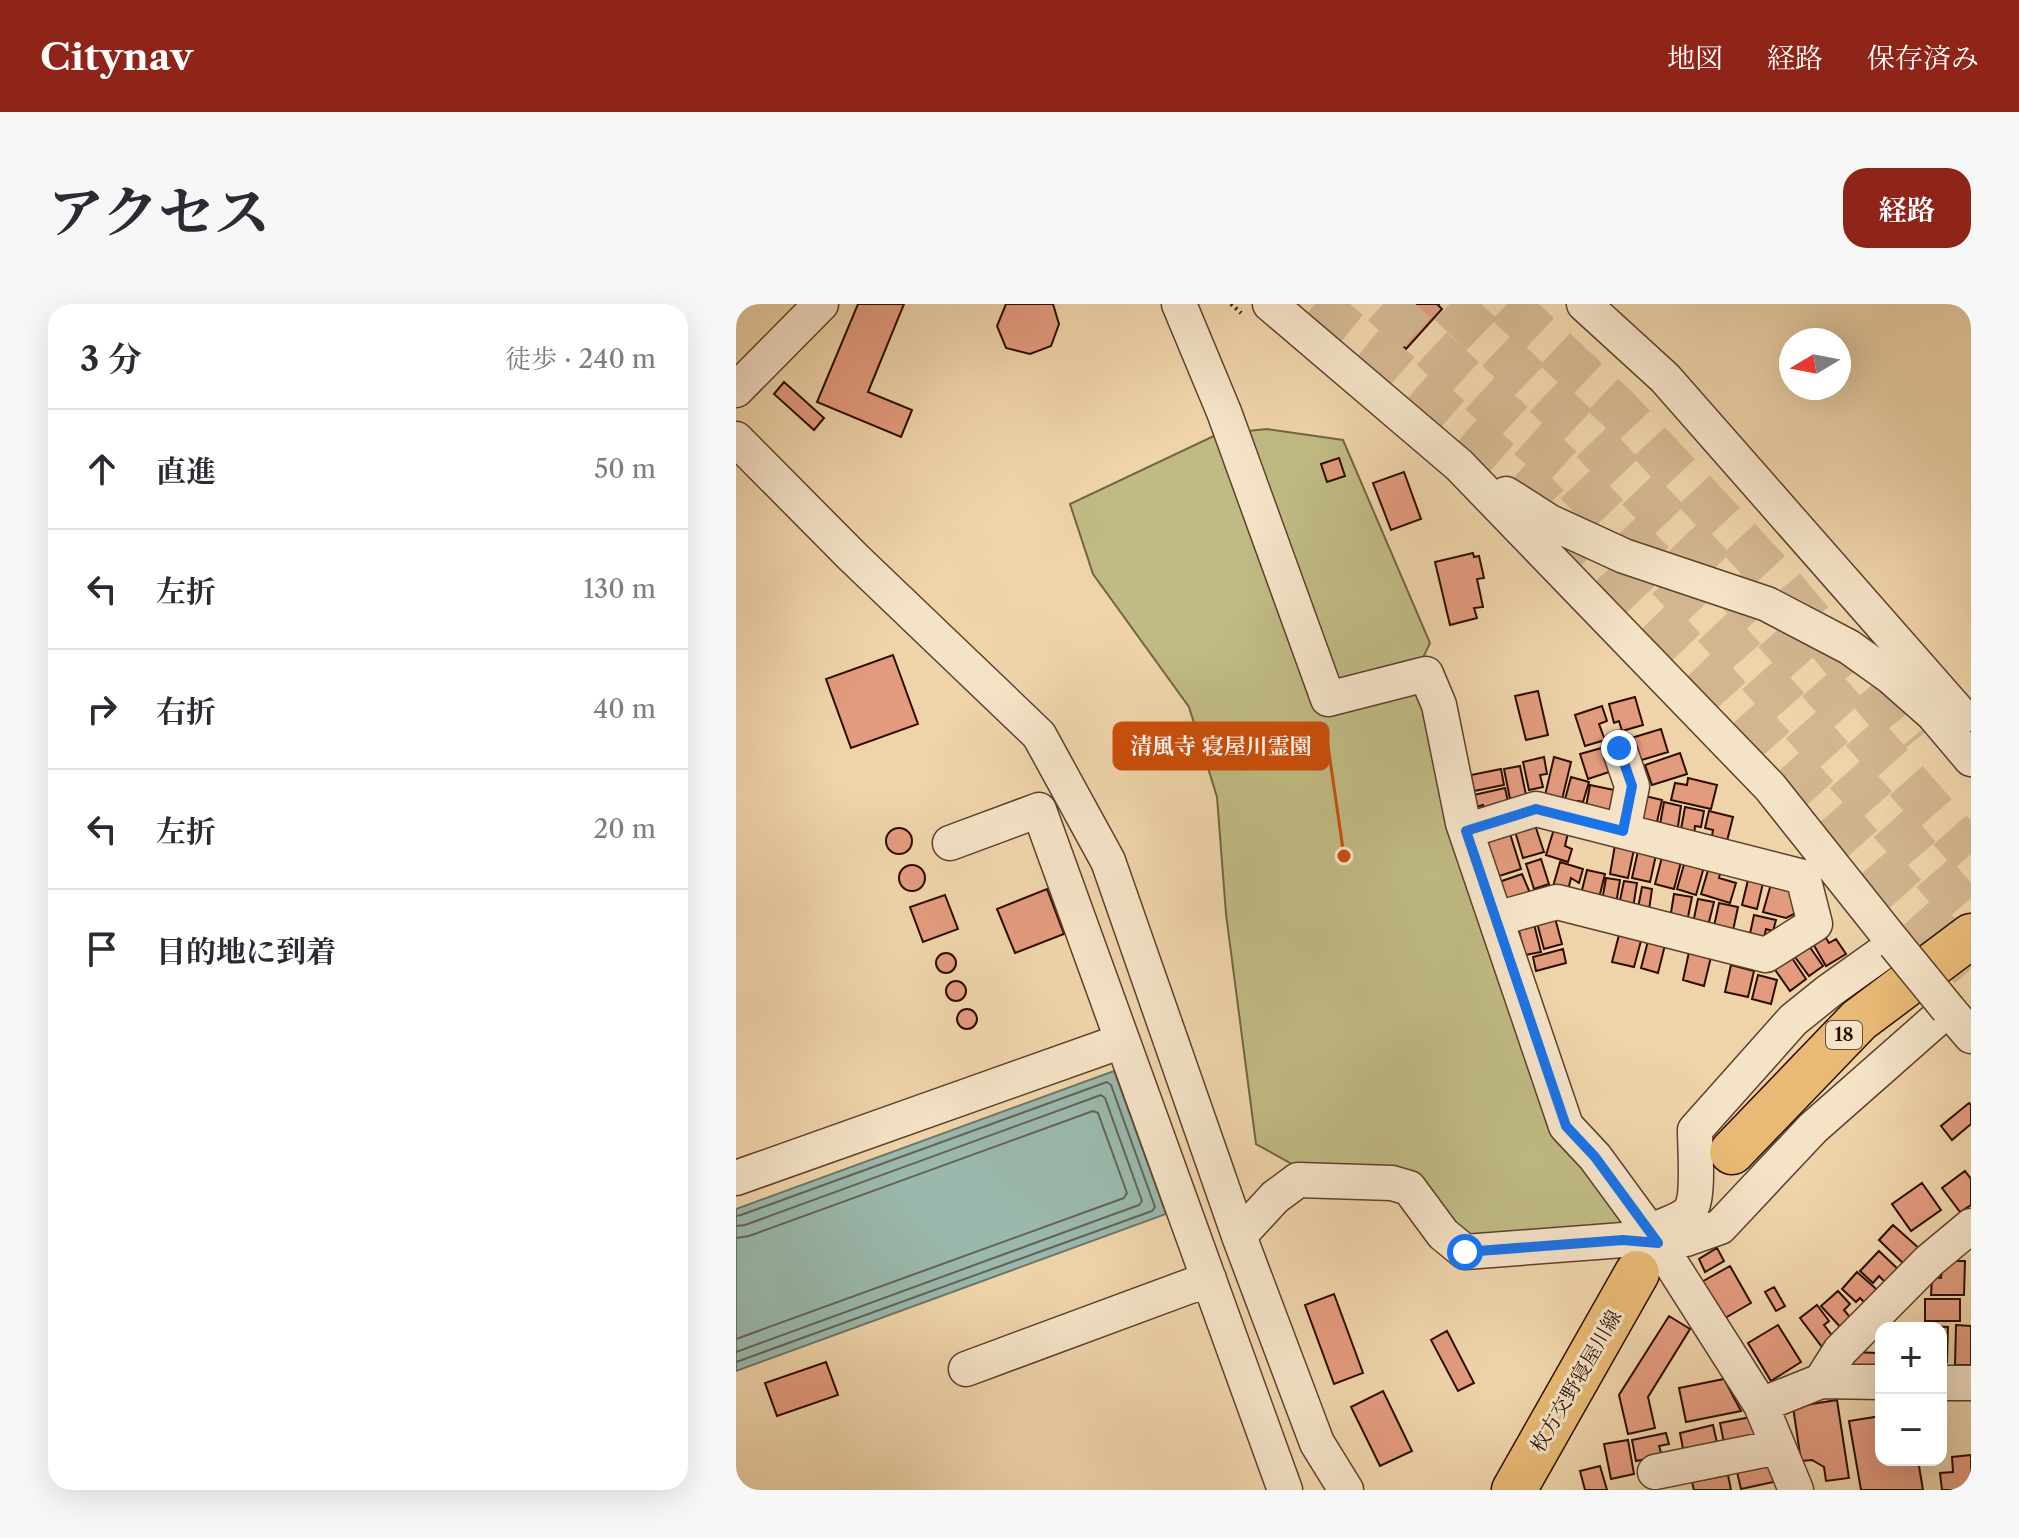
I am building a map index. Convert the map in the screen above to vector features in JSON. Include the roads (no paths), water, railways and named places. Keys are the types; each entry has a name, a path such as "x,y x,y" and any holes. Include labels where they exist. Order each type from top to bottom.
{"main road":[{"name":"18","path":"1732,1152 1859,1020 1971,936"},
{"name":"枚方交野寝屋川線","path":"1514,1490 1648,1258"}],"street":[{"path":"736,390 821,304"},
{"path":"1179,304 1224,412 1328,699 1426,674 1439,705 1466,831 1566,1126 1595,1157 1648,1258 1761,1405 1796,1490"},
{"path":"1270,304 1459,465 1770,787 1971,1036"},
{"path":"1584,304 1665,378 1971,726"},
{"path":"736,439 853,557 1039,735 1108,861 1239,1236 1317,1443 1346,1490"},
{"path":"1459,465 1550,522 1624,556 1767,604 1849,647 1891,677 1933,714 1971,759"},
{"path":"1619,748 1632,786 1623,831"},
{"path":"1466,831 1536,809 1803,877 1815,924 1766,955 1557,902 1496,919"},
{"path":"950,843 1039,810 1122,1041 1218,1291 1285,1490"},
{"path":"1648,1258 1663,1226 1691,1210 1695,1193 1695,1130 1793,1020 1895,944"},
{"path":"1648,1258 1686,1239 1720,1227 1813,1128 1948,1009"},
{"path":"736,1178 1122,1041"},
{"path":"1239,1236 1275,1197 1298,1180 1392,1183 1409,1188 1443,1234 1465,1252 1623,1240 1648,1258"},
{"path":"1821,1381 1840,1351 1929,1261 1971,1226"},
{"path":"966,1369 1218,1291"},
{"path":"1761,1405 1821,1381 1875,1382"},
{"path":"1947,1383 1971,1383"},
{"path":"1655,1472 1778,1447"}],"water":[{"path":"1114,1071 1166,1214 736,1371 736,1209"}],"tunnel":[{"path":"1315,304 1531,488 1707,672 1971,969"},
{"path":"1383,304 1562,468 1735,648 1971,917"},
{"path":"1450,304 1587,436 1764,620 1971,854"},
{"path":"1507,304 1618,409 1777,580 1912,743"}],"place":[{"name":"清風寺 寝屋川霊園","path":"1344,856"}]}
